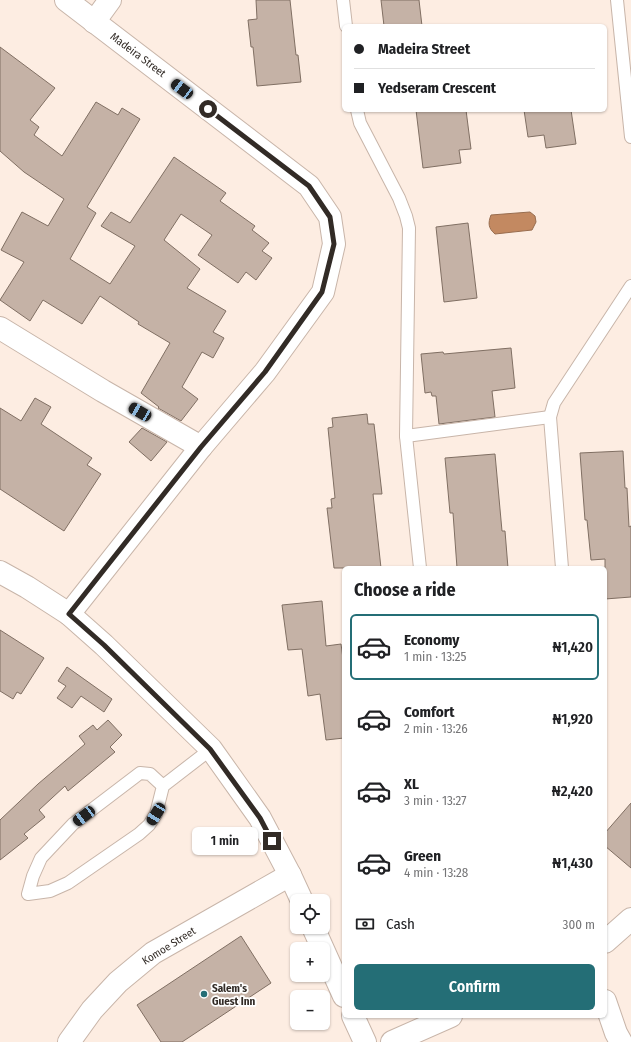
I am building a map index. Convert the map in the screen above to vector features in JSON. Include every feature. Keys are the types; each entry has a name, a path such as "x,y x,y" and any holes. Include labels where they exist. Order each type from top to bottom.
{"street":[{"name":"Madeira Street","path":"66,0 309,186 330,217 334,244 322,292 265,372 201,447 69,614"},
{"path":"94,22 110,0"},
{"path":"0,328 103,391 201,447"},
{"path":"0,572 27,587 69,614 104,645 210,749 260,818 299,894"},
{"name":"Komoe Street","path":"69,1042 92,1010 118,982 153,953 290,875"},
{"path":"607,940 631,919"},
{"path":"317,934 342,991"},
{"path":"607,1007 616,1033 621,1042"},
{"path":"354,1018 365,1042"},
{"path":"392,1042 446,1018"}],"lane":[{"path":"344,0 346,24"},
{"path":"617,0 631,137"},
{"path":"357,112 360,123 399,198 409,228 406,436 420,566"},
{"path":"562,566 550,417 554,403 631,286"},
{"path":"406,436 550,417"},
{"path":"163,786 150,774 140,773 73,824 41,858 33,876 28,894 50,892 68,883 139,834 149,825 156,814 163,786 210,749"}],"shaded area":[{"path":"530,212 535,216 536,222 532,230 495,234 490,227 489,220 491,215"}],"building":[{"path":"256,0 290,0 296,55 298,55 301,82 257,86 253,47 251,47 248,20 257,19"},
{"path":"381,0 419,0 422,24 384,24"},
{"path":"0,47 55,88 30,120 39,127 34,135 62,156 96,102 118,115 122,108 140,119 87,207 96,213 70,259 110,284 135,246 101,226 111,212 130,223 174,157 226,193 220,201 255,226 252,230 269,243 262,251 272,258 256,280 246,272 238,283 198,255 212,235 181,214 164,240 200,269 187,288 226,311 213,332 224,338 213,358 202,352 182,387 198,399 181,421 158,408 159,407 141,393 170,343 138,324 139,322 100,296 82,324 43,300 30,321 0,300 24,262 1,250 22,212 48,226 64,199 24,172 0,151"},
{"path":"416,112 466,112 471,149 459,150 461,163 423,168"},
{"path":"524,112 571,112 576,144 546,148 544,135 528,137"},
{"path":"468,223 477,298 444,302 436,227"},
{"path":"511,348 515,388 492,391 495,417 439,424 436,396 432,396 431,392 425,393 421,354 443,352 444,354"},
{"path":"35,398 51,407 41,424 92,458 87,465 101,474 64,531 0,489 0,408 21,421"},
{"path":"367,414 368,424 374,424 382,494 373,494 381,566 342,566 342,568 334,568 327,508 332,508 331,499 335,498 328,428 333,427 332,418"},
{"path":"142,428 167,442 151,461 129,442"},
{"path":"623,451 629,527 631,526 631,597 607,599 607,566 605,566 605,559 591,560 587,520 585,520 580,453"},
{"path":"495,454 502,531 505,531 508,566 457,566 453,513 450,513 445,458"},
{"path":"322,601 326,646 341,644 342,738 326,740 320,694 308,696 302,649 288,650 282,605"},
{"path":"0,630 44,658 21,694 17,692 13,699 0,691"},
{"path":"67,667 112,699 104,712 81,696 72,708 57,698 66,686 58,681"},
{"path":"108,720 122,735 110,747 115,752 68,791 65,786 39,810 45,817 24,834 28,838 0,860 0,820 38,784 85,744 79,736 93,725 97,730"},
{"path":"631,803 631,868 607,848 607,831"},
{"name":"Salem's Guest Inn","path":"241,936 271,983 182,1042 161,1042 137,1005"}],"place":[{"name":"Salem's Guest Inn","path":"204,994"}],"route":[{"path":"208,109 309,186 330,217 334,244 322,292 265,372 201,447 69,614 104,645 210,749 260,818 272,841"}]}
